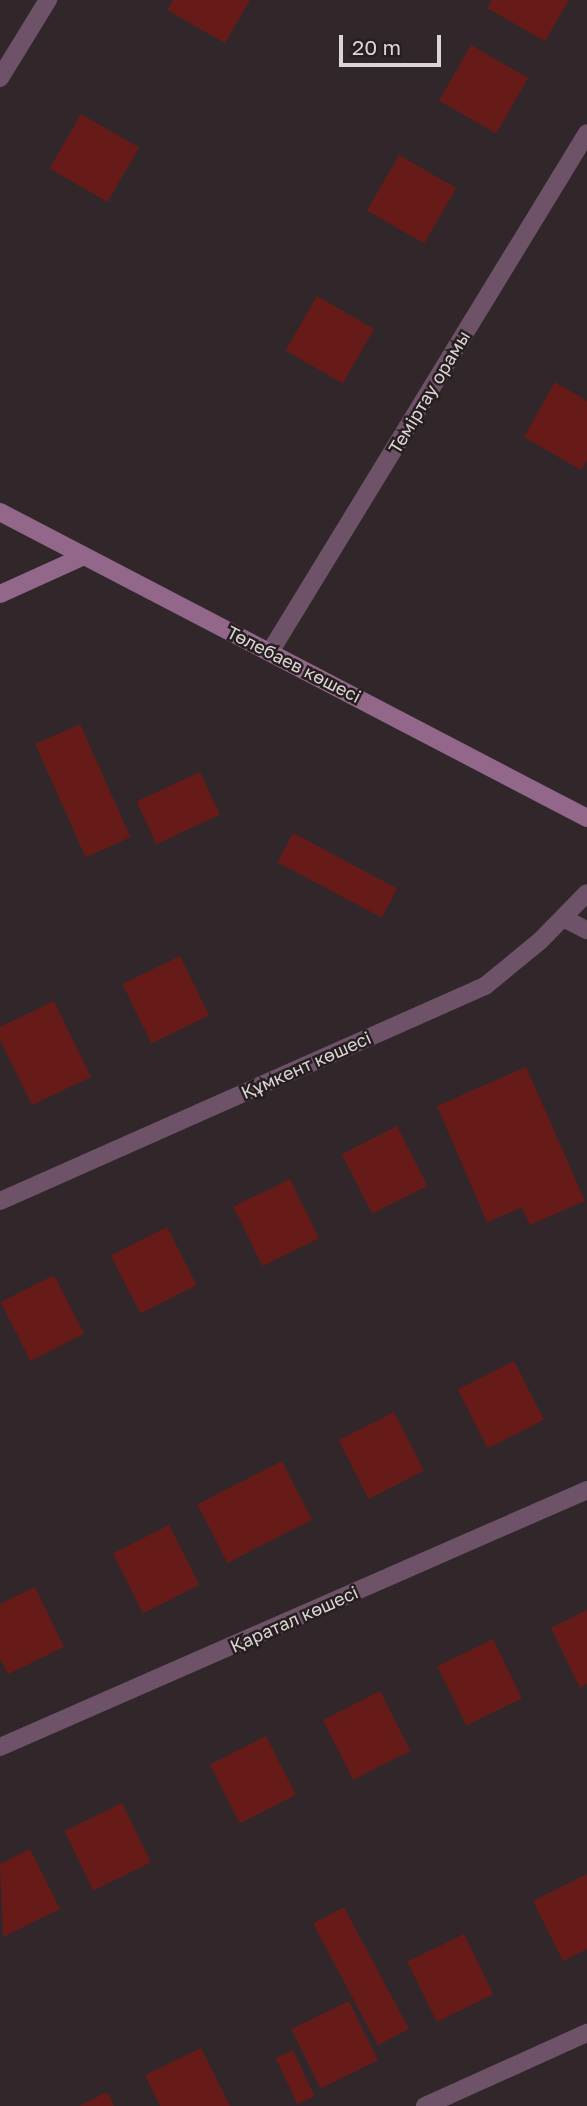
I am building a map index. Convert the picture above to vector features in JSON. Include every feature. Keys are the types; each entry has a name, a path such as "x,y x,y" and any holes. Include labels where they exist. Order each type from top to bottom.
{"street":[{"path":"0,78 48,0"},
{"name":"Теміртау орамы","path":"271,652 587,133"},
{"name":"Төлебаев көшесі","path":"0,512 587,818"},
{"path":"0,594 84,556"},
{"name":"Құмкент көшесі","path":"0,1201 485,985 563,918 587,892"},
{"path":"563,918 587,930"},
{"name":"Қаратал көшесі","path":"0,1748 587,1490"},
{"path":"425,2106 587,2033"}],"building":[{"path":"173,0 250,0 225,43 167,10"},
{"path":"492,0 569,0 545,41 487,8"},
{"path":"471,45 528,78 496,133 439,100"},
{"path":"81,114 139,148 108,202 50,169"},
{"path":"399,155 456,188 424,243 367,210"},
{"path":"317,296 374,329 343,384 286,351"},
{"path":"555,382 587,401 587,460 581,470 524,437"},
{"path":"80,724 130,837 86,857 35,744"},
{"path":"200,772 220,815 156,844 137,802"},
{"path":"293,833 397,888 382,918 278,862"},
{"path":"180,956 209,1015 151,1043 122,984"},
{"path":"54,1001 91,1077 32,1105 0,1040 0,1027"},
{"path":"526,1067 585,1201 530,1225 522,1207 487,1222 437,1106"},
{"path":"397,1126 427,1186 372,1214 342,1154"},
{"path":"290,1179 319,1238 262,1266 233,1207"},
{"path":"167,1227 197,1285 140,1314 111,1256"},
{"path":"54,1275 84,1334 31,1361 1,1302"},
{"path":"514,1361 544,1420 488,1448 458,1390"},
{"path":"394,1412 424,1471 369,1499 339,1440"},
{"path":"282,1461 312,1520 227,1563 197,1504"},
{"path":"169,1525 199,1585 143,1613 113,1554"},
{"path":"35,1587 64,1647 8,1674 0,1658 0,1604"},
{"path":"587,1610 587,1684 580,1688 551,1628"},
{"path":"493,1639 522,1698 466,1725 437,1666"},
{"path":"380,1691 410,1751 353,1780 323,1720"},
{"path":"266,1736 296,1795 240,1823 210,1765"},
{"path":"122,1803 151,1862 93,1890 64,1831"},
{"path":"30,1849 60,1909 3,1937 0,1864"},
{"path":"587,1874 587,1949 563,1961 533,1901"},
{"path":"344,1907 409,2029 378,2045 313,1923"},
{"path":"464,1934 493,1994 437,2022 407,1962"},
{"path":"349,2001 378,2060 320,2088 291,2029"},
{"path":"201,2048 230,2106 160,2106 145,2075"},
{"path":"293,2050 315,2096 297,2104 276,2058"},
{"path":"107,2092 114,2106 79,2106"}]}
